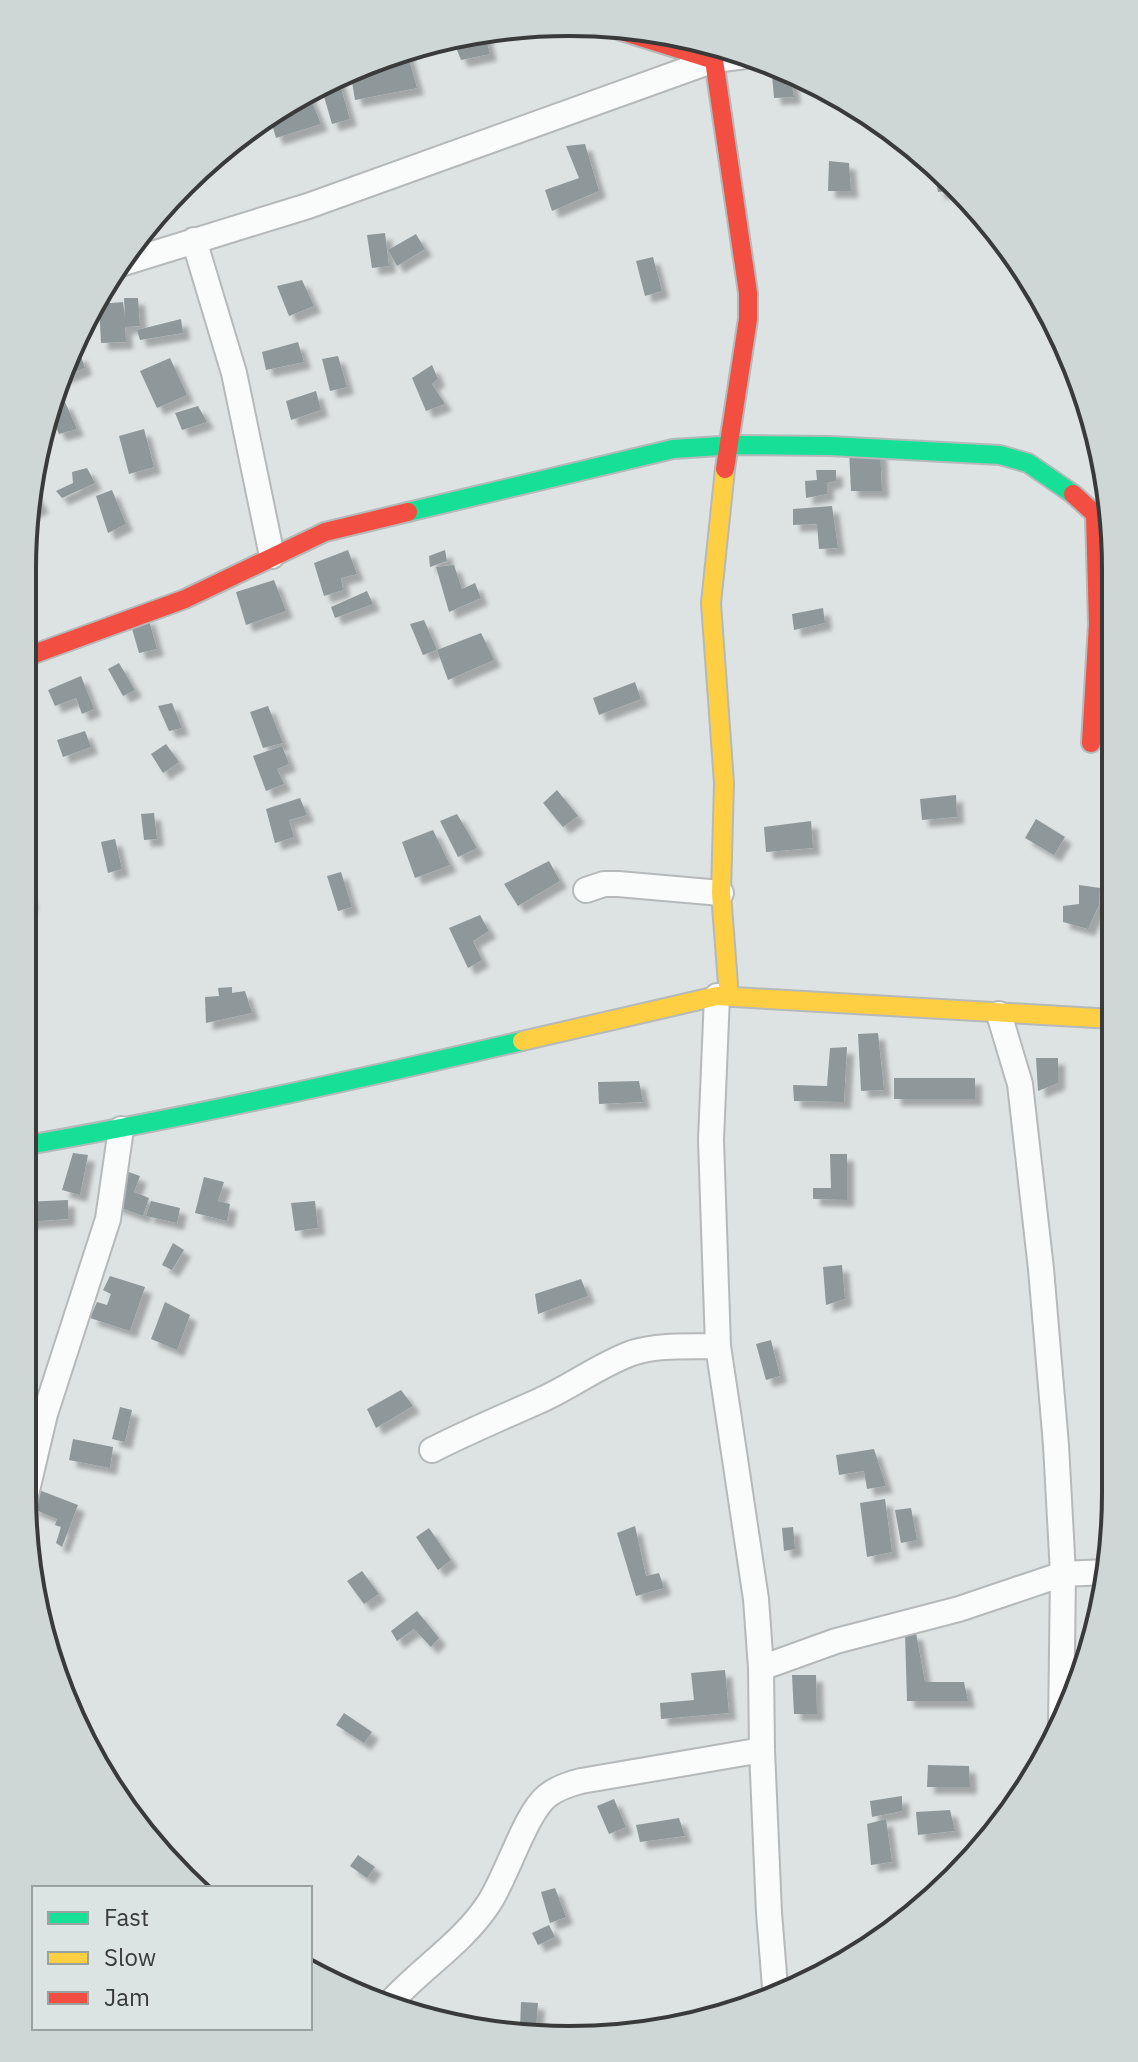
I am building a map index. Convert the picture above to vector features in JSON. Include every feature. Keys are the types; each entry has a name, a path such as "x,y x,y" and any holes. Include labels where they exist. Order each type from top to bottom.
{"street":[{"path":"699,52 714,60"},
{"path":"136,259 308,206 723,59"},
{"path":"714,60 748,293 748,319 728,444 711,603 724,783 721,893 723,997 711,1140 718,1346 756,1599 775,1984"},
{"path":"194,240 234,373 272,556"},
{"path":"36,653 185,599 325,532 673,449 728,444 834,445 1008,458 1033,466 1082,500 1096,517 1098,624 1091,743"},
{"path":"586,890 604,884 618,884 721,893"},
{"path":"36,1138 121,1129 312,1090 723,997 1102,1019"},
{"path":"999,1014 1020,1084 1042,1284 1063,1574 1061,1696"},
{"path":"36,1452 45,1414 108,1219 121,1129"},
{"path":"432,1450 634,1353 663,1348 718,1346"},
{"path":"761,1668 836,1641 959,1609 1063,1574 1096,1572"},
{"path":"396,1997 478,1919 491,1900 535,1809 547,1796 565,1785 581,1781 762,1750"}],"building":[{"path":"487,43 490,54 461,60 456,48"},
{"path":"409,61 417,88 355,100 352,83"},
{"path":"772,77 792,85 794,97 774,98"},
{"path":"341,88 350,119 332,124 324,96"},
{"path":"312,102 321,124 276,138 273,126"},
{"path":"585,144 599,191 552,211 545,190 579,178 566,146"},
{"path":"829,161 849,163 851,191 828,191"},
{"path":"385,233 389,266 372,268 367,235"},
{"path":"416,234 425,249 397,266 388,250"},
{"path":"653,257 662,291 645,296 636,261"},
{"path":"302,280 314,306 289,316 277,286"},
{"path":"124,298 138,298 140,326 125,327 126,342 101,343 100,316 106,303 123,302 125,318"},
{"path":"181,319 183,333 140,340 137,330"},
{"path":"298,342 304,362 266,370 262,352"},
{"path":"81,356 85,368 74,372"},
{"path":"338,356 347,387 330,391 322,359"},
{"path":"170,358 187,395 157,408 140,371"},
{"path":"432,365 438,379 432,384 445,404 426,411 412,378"},
{"path":"316,391 321,410 291,420 286,401"},
{"path":"63,403 77,429 59,434 55,426"},
{"path":"198,406 207,422 182,430 175,413"},
{"path":"144,429 154,467 129,474 119,436"},
{"path":"849,449 880,449 882,491 851,491"},
{"path":"87,468 95,483 62,498 56,491 73,483 72,472"},
{"path":"816,470 836,470 836,481 827,483 827,494 806,498 805,481 817,480"},
{"path":"112,490 126,524 108,533 96,496"},
{"path":"832,506 838,548 819,549 817,524 793,525 793,509"},
{"path":"348,550 357,574 341,578 343,590 324,596 314,563"},
{"path":"445,550 447,561 430,567 429,556"},
{"path":"454,565 462,589 475,583 481,598 449,612 436,567"},
{"path":"274,580 286,611 246,625 236,592"},
{"path":"367,591 373,604 335,618 331,607"},
{"path":"823,608 825,623 794,630 792,614"},
{"path":"148,617 157,649 139,653 130,622"},
{"path":"424,620 437,650 423,655 410,624"},
{"path":"481,633 494,660 448,680 437,650"},
{"path":"119,663 135,690 123,696 108,669"},
{"path":"81,676 94,709 82,714 76,698 55,706 48,690"},
{"path":"635,682 641,699 599,715 593,698"},
{"path":"172,703 182,728 169,731 158,706"},
{"path":"268,706 283,743 263,748 250,712"},
{"path":"85,731 91,747 63,757 57,740"},
{"path":"166,744 179,762 163,773 151,754"},
{"path":"282,746 289,764 277,769 284,784 266,791 253,756"},
{"path":"557,790 578,816 563,827 543,803"},
{"path":"956,795 957,817 922,820 920,799"},
{"path":"300,798 307,815 289,820 294,837 275,843 266,809"},
{"path":"154,813 157,839 144,840 141,814"},
{"path":"457,814 477,848 458,857 440,821"},
{"path":"1036,819 1065,837 1054,855 1025,838"},
{"path":"811,821 813,848 766,852 764,827"},
{"path":"433,830 450,865 415,878 402,842"},
{"path":"115,839 122,869 108,873 101,842"},
{"path":"549,861 560,881 518,906 504,884"},
{"path":"341,872 352,907 338,911 327,876"},
{"path":"1079,885 1100,888 1099,905 1088,929 1063,922 1063,906 1079,904"},
{"path":"480,915 489,931 473,941 482,960 468,968 449,928"},
{"path":"232,987 232,993 245,991 252,1013 206,1023 205,997 219,996 218,988"},
{"path":"878,1033 884,1090 861,1091 858,1034"},
{"path":"847,1047 844,1102 794,1101 793,1085 827,1086 830,1048"},
{"path":"1036,1058 1058,1058 1058,1083 1038,1091"},
{"path":"894,1078 975,1078 975,1099 894,1099"},
{"path":"639,1081 643,1102 599,1104 598,1082"},
{"path":"73,1153 88,1155 80,1195 62,1190"},
{"path":"830,1154 847,1154 847,1200 813,1199 813,1188 831,1188"},
{"path":"123,1170 140,1176 134,1192 149,1198 143,1216 111,1204"},
{"path":"204,1177 224,1182 218,1201 230,1204 227,1221 195,1213"},
{"path":"68,1200 68,1219 36,1221 36,1201"},
{"path":"151,1201 180,1208 177,1223 146,1216"},
{"path":"315,1201 318,1228 295,1231 291,1203"},
{"path":"173,1243 184,1250 172,1270 162,1265"},
{"path":"842,1265 845,1299 826,1305 823,1267"},
{"path":"110,1276 145,1287 130,1331 90,1318 97,1302 107,1305 111,1294 103,1290"},
{"path":"581,1279 588,1296 538,1314 535,1294"},
{"path":"165,1302 190,1315 177,1350 151,1339"},
{"path":"771,1340 780,1376 766,1380 756,1344"},
{"path":"401,1390 413,1406 376,1428 367,1409"},
{"path":"120,1407 132,1410 125,1442 112,1439"},
{"path":"73,1439 113,1447 110,1468 69,1460"},
{"path":"874,1449 886,1486 867,1489 864,1471 839,1475 836,1455"},
{"path":"39,1490 78,1505 62,1547 56,1543 61,1527 55,1525 57,1519 36,1510"},
{"path":"885,1499 892,1552 867,1557 860,1503"},
{"path":"911,1508 917,1540 901,1543 895,1510"},
{"path":"635,1526 646,1576 659,1573 664,1588 636,1596 617,1533"},
{"path":"793,1527 795,1549 784,1551 782,1528"},
{"path":"429,1528 451,1560 438,1570 416,1537"},
{"path":"362,1571 379,1594 364,1604 347,1581"},
{"path":"417,1611 439,1638 431,1647 414,1629 397,1641 391,1631"},
{"path":"905,1633 916,1633 925,1682 964,1682 968,1701 907,1701"},
{"path":"725,1670 729,1713 661,1719 660,1703 694,1700 691,1673"},
{"path":"792,1675 816,1675 817,1714 794,1714"},
{"path":"344,1713 372,1732 364,1743 336,1725"},
{"path":"928,1765 969,1766 970,1787 927,1787"},
{"path":"902,1796 902,1811 872,1817 870,1801"},
{"path":"614,1799 626,1827 609,1834 597,1806"},
{"path":"950,1810 955,1831 918,1835 916,1812"},
{"path":"679,1818 685,1836 640,1842 636,1825"},
{"path":"886,1819 892,1862 871,1865 867,1824"},
{"path":"358,1855 375,1867 367,1878 350,1866"},
{"path":"555,1888 566,1917 550,1923 541,1892"},
{"path":"549,1925 555,1937 538,1945 532,1933"},
{"path":"521,2002 538,2003 536,2025 520,2023"}],"traffic: fast":[{"path":"408,512 673,449 736,445 830,446 1000,455 1028,463 1073,494"},
{"path":"36,1143 273,1097 522,1041"}],"traffic: slow":[{"path":"725,469 711,603 724,783 721,893 729,997"},
{"path":"522,1041 717,996 1102,1018"}],"traffic: jam":[{"path":"666,45 714,60 748,293 748,319 725,469"},
{"path":"1073,494 1095,514 1098,624 1091,743"},
{"path":"36,653 185,599 325,532 408,512"}]}
